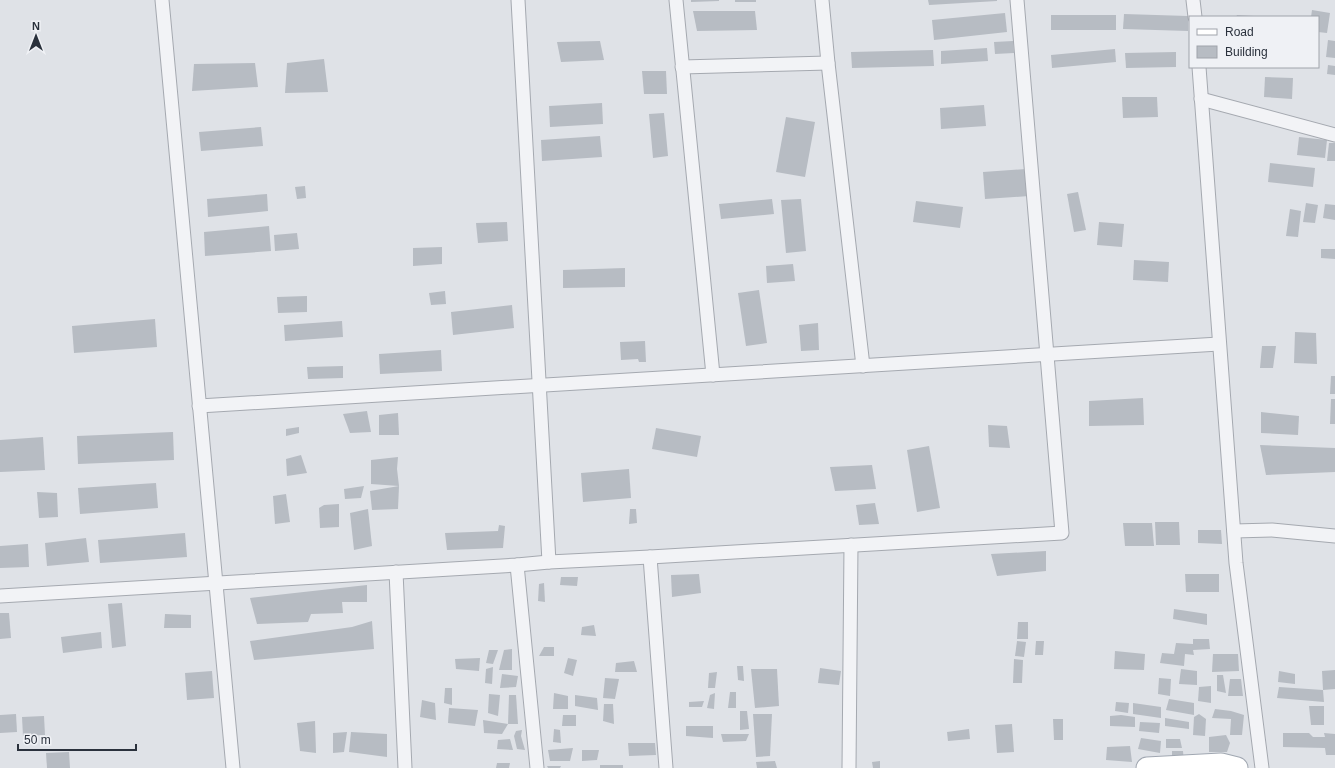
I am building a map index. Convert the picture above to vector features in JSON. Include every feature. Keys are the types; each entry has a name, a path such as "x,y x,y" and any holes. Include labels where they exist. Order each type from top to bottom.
{"main road":[{"path":"1147,768 1222,764 1237,768"}],"street":[{"path":"162,0 233,768"},
{"path":"518,0 549,562"},
{"path":"676,0 713,375"},
{"path":"822,0 863,366"},
{"path":"0,596 549,562 1062,533 1017,0"},
{"path":"1194,0 1195,16"},
{"path":"682,67 828,63"},
{"path":"1198,68 1236,563 1262,768"},
{"path":"1201,99 1335,135"},
{"path":"199,406 1219,344"},
{"path":"1234,531 1272,530 1335,536"},
{"path":"849,768 851,545"},
{"path":"650,557 666,768"},
{"path":"517,565 537,768"},
{"path":"396,572 406,768"}],"building":[{"path":"691,0 719,0 719,1 691,2"},
{"path":"735,0 756,0 756,2 735,2"},
{"path":"928,0 997,0 997,1 929,5"},
{"path":"1312,10 1330,13 1327,33 1319,32 1319,16 1311,16"},
{"path":"693,11 755,11 757,30 697,31"},
{"path":"1005,13 1007,32 934,40 932,20"},
{"path":"1124,14 1188,16 1188,31 1123,29"},
{"path":"1051,15 1116,15 1116,30 1051,30"},
{"path":"1328,40 1335,41 1335,58 1326,57"},
{"path":"600,41 604,60 561,62 557,42"},
{"path":"1013,41 1014,53 995,54 994,42"},
{"path":"987,48 988,61 941,64 941,51"},
{"path":"1115,49 1116,62 1052,68 1051,55"},
{"path":"933,50 934,66 852,68 851,52"},
{"path":"1176,52 1176,67 1126,68 1125,53"},
{"path":"324,59 328,92 285,93 287,63"},
{"path":"255,63 258,87 192,91 194,64"},
{"path":"1328,65 1335,66 1335,75 1327,74"},
{"path":"642,71 666,71 667,94 644,94"},
{"path":"1265,77 1293,78 1292,99 1264,97"},
{"path":"1122,97 1157,97 1158,117 1123,118"},
{"path":"602,103 603,124 550,127 549,106"},
{"path":"984,105 986,126 941,129 940,108"},
{"path":"664,113 668,156 653,158 649,114"},
{"path":"786,117 815,122 805,177 776,172"},
{"path":"261,127 263,146 201,151 199,132"},
{"path":"600,136 602,157 542,161 541,140"},
{"path":"1299,137 1327,140 1325,158 1297,155"},
{"path":"1329,143 1335,143 1335,161 1327,161"},
{"path":"1270,163 1315,168 1313,187 1268,182"},
{"path":"1026,169 1029,196 985,199 983,172"},
{"path":"305,186 306,198 297,199 295,187"},
{"path":"1078,192 1086,230 1074,232 1067,194"},
{"path":"267,194 268,211 208,217 207,199"},
{"path":"772,199 774,214 721,219 719,204"},
{"path":"801,199 806,251 786,253 781,200"},
{"path":"916,201 963,207 960,228 913,222"},
{"path":"1306,203 1318,205 1315,223 1303,222"},
{"path":"1325,204 1335,205 1335,220 1323,218"},
{"path":"1290,209 1301,211 1298,237 1286,236"},
{"path":"507,222 508,241 478,243 476,223"},
{"path":"1099,222 1124,224 1122,247 1097,245"},
{"path":"269,226 271,251 205,256 204,232"},
{"path":"297,233 299,249 275,251 274,235"},
{"path":"442,247 442,264 413,266 413,248"},
{"path":"1321,249 1335,249 1335,259 1321,258"},
{"path":"1134,260 1169,262 1168,282 1133,280"},
{"path":"793,264 795,281 767,283 766,266"},
{"path":"625,268 625,287 563,288 563,270"},
{"path":"759,290 767,343 746,346 738,293"},
{"path":"445,291 446,304 431,305 429,293"},
{"path":"307,296 307,312 278,313 277,297"},
{"path":"512,305 514,328 453,335 451,312"},
{"path":"155,319 157,347 74,353 72,326"},
{"path":"342,321 343,337 285,341 284,325"},
{"path":"818,323 819,350 801,351 799,325"},
{"path":"1295,332 1316,333 1317,364 1294,363"},
{"path":"645,341 646,362 639,362 638,359 621,360 620,342"},
{"path":"1262,346 1276,346 1273,368 1260,368"},
{"path":"441,350 442,371 380,374 379,354"},
{"path":"343,366 343,378 308,379 307,367"},
{"path":"1331,376 1335,376 1335,394 1330,394"},
{"path":"1143,398 1144,425 1089,426 1089,401"},
{"path":"1331,399 1335,399 1335,424 1330,424"},
{"path":"367,411 371,432 350,433 343,414"},
{"path":"1261,412 1299,416 1298,435 1261,433"},
{"path":"398,413 399,435 379,435 379,415"},
{"path":"988,425 1007,426 1010,448 989,447"},
{"path":"299,427 299,433 286,436 286,429"},
{"path":"656,428 701,436 697,457 652,449"},
{"path":"173,432 174,460 78,464 77,436"},
{"path":"43,437 45,470 0,472 0,440"},
{"path":"1260,445 1335,448 1335,472 1266,475"},
{"path":"929,446 940,508 917,512 907,450"},
{"path":"301,455 307,473 287,476 286,459"},
{"path":"398,457 397,469 399,486 371,484 371,460"},
{"path":"872,465 876,489 835,491 830,467"},
{"path":"629,469 631,498 583,502 581,473"},
{"path":"156,483 158,508 80,514 78,488"},
{"path":"364,486 361,498 345,499 344,489"},
{"path":"399,486 398,509 372,510 370,491"},
{"path":"37,492 57,493 58,517 39,518"},
{"path":"286,494 290,522 275,524 273,496"},
{"path":"875,503 879,524 859,525 856,505"},
{"path":"339,504 339,527 320,528 319,508 324,505"},
{"path":"368,509 372,546 354,550 350,513"},
{"path":"630,509 636,509 637,523 629,524"},
{"path":"1155,522 1179,522 1180,545 1156,545"},
{"path":"1123,523 1152,523 1154,546 1125,546"},
{"path":"499,525 505,526 503,548 447,550 445,533 498,531"},
{"path":"1198,530 1221,530 1222,544 1198,543"},
{"path":"185,533 187,557 100,563 98,540"},
{"path":"86,538 89,562 47,566 45,543"},
{"path":"28,544 29,567 0,568 0,546"},
{"path":"1046,551 1046,571 997,576 991,554"},
{"path":"699,574 701,593 672,597 671,575"},
{"path":"1185,574 1219,574 1219,592 1186,592"},
{"path":"561,577 578,577 577,586 560,585"},
{"path":"544,583 545,602 538,601 539,584"},
{"path":"367,585 367,602 342,602 343,613 311,614 308,622 257,624 250,598"},
{"path":"122,603 126,646 112,648 108,604"},
{"path":"1174,609 1207,614 1207,625 1173,619"},
{"path":"0,613 9,613 11,638 0,639"},
{"path":"165,614 191,615 191,628 164,628"},
{"path":"372,621 374,649 254,660 250,641 352,627"},
{"path":"1018,622 1028,622 1028,639 1017,639"},
{"path":"594,625 596,636 581,635 582,627"},
{"path":"101,632 102,648 63,653 61,637"},
{"path":"1193,639 1209,639 1210,649 1193,650 1194,655 1185,654 1184,666 1160,663 1162,653 1174,654 1176,643 1193,644"},
{"path":"1017,641 1026,642 1024,657 1015,656"},
{"path":"1036,641 1044,641 1043,655 1035,655"},
{"path":"544,647 554,647 554,656 539,656"},
{"path":"512,649 512,670 499,670 504,650"},
{"path":"489,650 498,650 493,664 486,663"},
{"path":"1115,651 1145,654 1144,670 1114,669"},
{"path":"1213,654 1238,654 1239,671 1212,672"},
{"path":"480,658 479,671 456,669 455,659"},
{"path":"568,658 577,660 573,676 564,673"},
{"path":"1014,659 1023,660 1022,683 1013,683"},
{"path":"634,661 637,672 615,672 616,663"},
{"path":"737,666 743,666 744,681 738,680"},
{"path":"493,667 492,684 485,683 486,669"},
{"path":"820,668 841,671 839,685 818,683"},
{"path":"751,669 777,669 779,706 755,708"},
{"path":"1181,669 1197,671 1197,685 1179,684"},
{"path":"1335,670 1335,689 1323,690 1322,671"},
{"path":"212,671 214,698 187,700 185,673"},
{"path":"1279,671 1295,674 1295,684 1278,682"},
{"path":"717,672 715,688 708,688 709,673"},
{"path":"502,674 518,676 516,687 500,688"},
{"path":"1217,675 1223,675 1226,693 1217,691"},
{"path":"605,678 619,679 615,699 603,698"},
{"path":"1159,678 1171,679 1170,696 1158,694"},
{"path":"1230,679 1241,679 1243,696 1228,696"},
{"path":"1211,686 1211,703 1198,701 1199,687"},
{"path":"1279,687 1323,690 1324,702 1277,698"},
{"path":"445,688 452,688 452,705 444,703"},
{"path":"730,692 736,692 736,708 728,708"},
{"path":"554,693 568,696 568,709 553,709"},
{"path":"715,693 714,709 707,708 710,695"},
{"path":"489,694 500,695 498,716 488,713"},
{"path":"509,695 516,695 518,724 508,724"},
{"path":"575,695 597,698 598,710 575,706"},
{"path":"1169,699 1194,703 1194,715 1166,710"},
{"path":"422,700 435,703 436,720 420,717"},
{"path":"704,701 702,707 689,707 689,702"},
{"path":"1116,702 1129,703 1128,713 1115,711"},
{"path":"1133,703 1161,707 1161,718 1133,714"},
{"path":"604,704 613,704 614,724 603,721"},
{"path":"1309,706 1324,706 1324,725 1311,725"},
{"path":"449,708 478,710 475,726 448,723"},
{"path":"1215,709 1231,711 1244,715 1242,735 1230,735 1231,719 1212,718"},
{"path":"740,711 747,711 749,729 740,730"},
{"path":"16,714 17,732 0,733 0,715"},
{"path":"753,714 772,714 770,756 756,757"},
{"path":"1199,714 1206,719 1205,736 1193,735 1194,717"},
{"path":"563,715 576,715 576,726 562,726"},
{"path":"1121,715 1135,717 1135,727 1110,726 1110,716"},
{"path":"44,716 45,735 23,736 22,717"},
{"path":"1165,718 1189,722 1189,729 1165,726"},
{"path":"1053,719 1063,719 1063,740 1054,740"},
{"path":"483,720 508,724 502,734 484,733"},
{"path":"315,721 316,753 300,751 297,723"},
{"path":"1140,722 1160,723 1159,733 1139,731"},
{"path":"1012,724 1014,752 997,753 995,725"},
{"path":"686,726 713,726 713,738 686,736"},
{"path":"554,729 560,730 561,743 553,742"},
{"path":"969,729 970,739 948,741 947,732"},
{"path":"522,730 521,736 525,750 517,749 514,736 516,731"},
{"path":"347,732 344,752 333,753 333,733"},
{"path":"351,732 387,734 387,757 349,752"},
{"path":"1283,733 1309,733 1313,737 1325,737 1324,733 1335,734 1335,755 1326,755 1325,748 1283,747"},
{"path":"721,734 749,734 746,741 723,742"},
{"path":"1226,735 1230,743 1227,752 1209,752 1209,737"},
{"path":"1141,738 1161,741 1160,753 1138,749"},
{"path":"510,739 513,750 497,749 498,740"},
{"path":"1166,739 1180,739 1182,748 1166,748"},
{"path":"628,743 655,743 656,755 629,756"},
{"path":"1130,746 1132,762 1106,760 1107,747"},
{"path":"573,748 570,761 550,761 548,750"},
{"path":"582,750 599,750 597,760 582,761"},
{"path":"1172,751 1183,751 1184,763 1172,762"},
{"path":"69,752 70,768 47,768 46,753"},
{"path":"775,761 777,768 757,768 756,762"},
{"path":"880,761 880,768 873,768 872,762"},
{"path":"497,763 510,763 509,768 496,768"},
{"path":"600,765 623,765 623,768 600,768"},
{"path":"547,766 561,766 560,768 548,768"}]}
